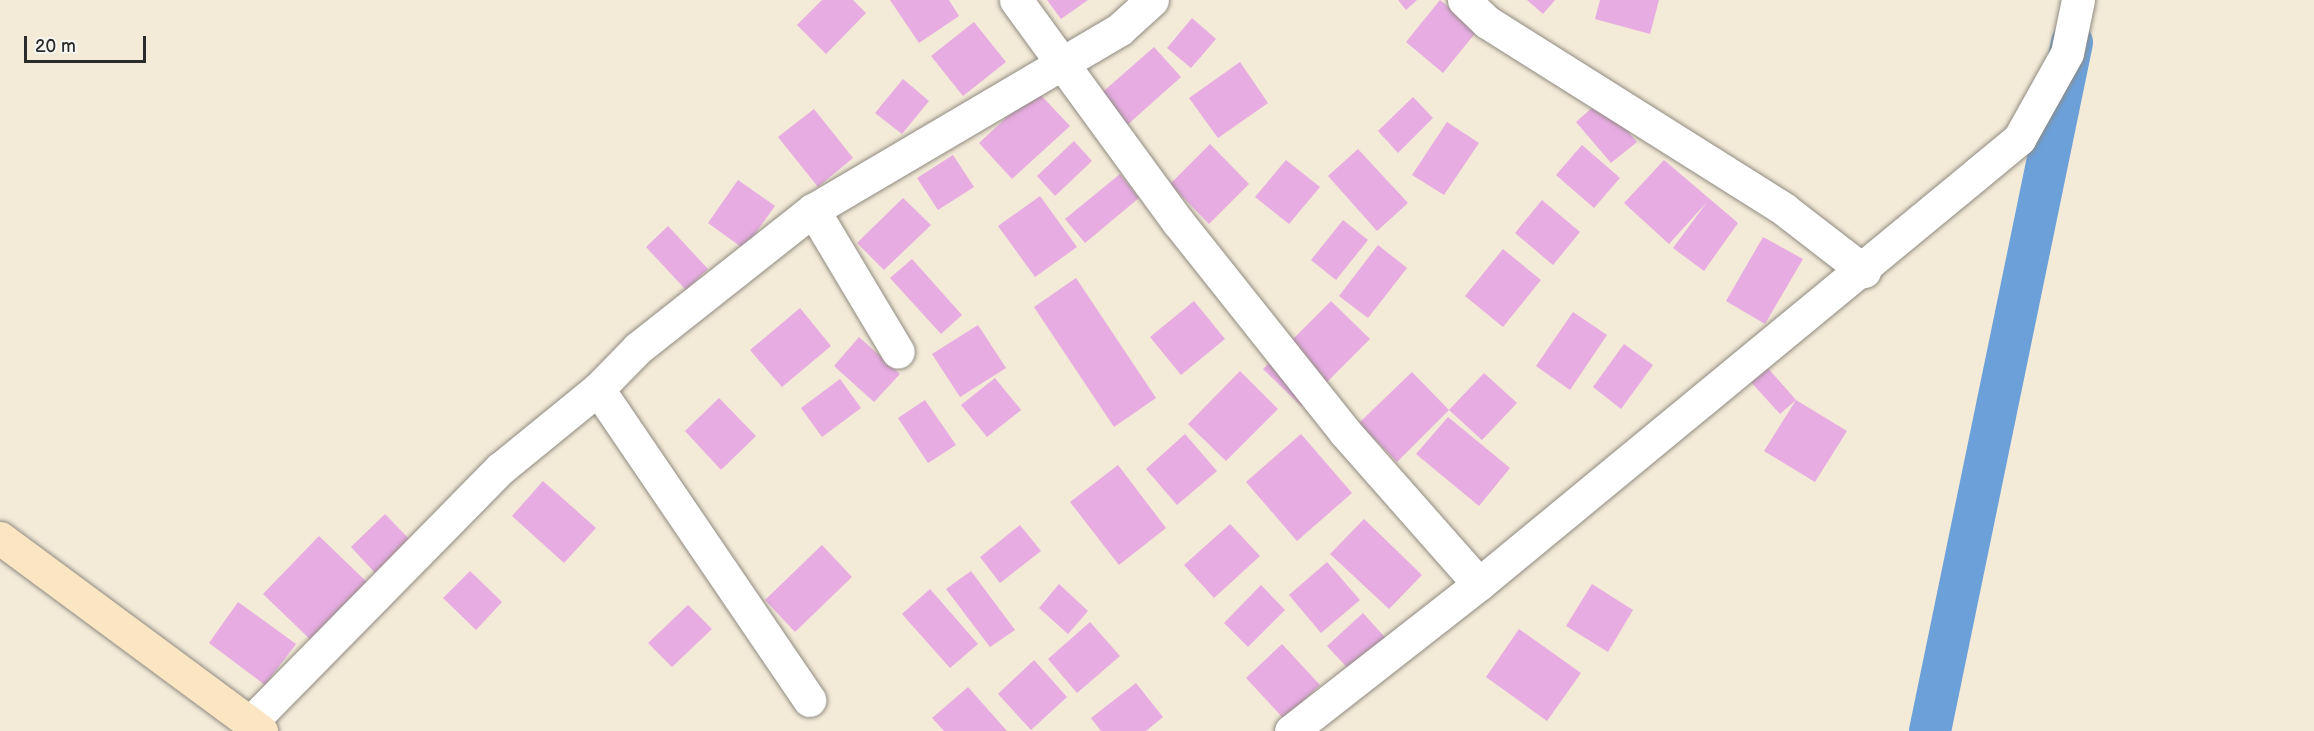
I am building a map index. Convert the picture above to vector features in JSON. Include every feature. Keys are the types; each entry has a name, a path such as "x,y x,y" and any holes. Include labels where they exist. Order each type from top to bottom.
{"street":[{"path":"1016,0 1178,222 1337,422 1479,584"},
{"path":"0,538 256,727 501,468 598,389 638,348 813,210 1120,29 1152,0"},
{"path":"1464,0 1487,22 1785,210 1864,271"},
{"path":"1291,731 1479,584 1864,271 2019,139 2067,53 2078,0"},
{"path":"813,210 898,352"},
{"path":"598,389 809,700"}],"building":[{"path":"822,0 853,0 866,13 826,54 797,25"},
{"path":"890,0 949,0 959,16 919,43"},
{"path":"1047,0 1088,0 1061,19"},
{"path":"1398,0 1417,0 1406,10"},
{"path":"1440,0 1477,31 1443,73 1406,42"},
{"path":"1527,0 1555,0 1543,14"},
{"path":"1600,0 1659,0 1650,34 1595,19"},
{"path":"1192,18 1216,39 1191,68 1167,48"},
{"path":"974,22 1006,62 963,96 931,56"},
{"path":"1154,47 1181,77 1125,127 1097,97"},
{"path":"1240,62 1268,103 1218,138 1189,98"},
{"path":"903,79 929,101 902,134 875,113"},
{"path":"1036,90 1070,126 1012,179 979,143"},
{"path":"1413,97 1433,118 1398,153 1378,131"},
{"path":"1601,100 1637,142 1611,163 1576,122"},
{"path":"814,109 853,158 818,187 778,137"},
{"path":"1447,122 1479,143 1444,195 1412,175"},
{"path":"1074,141 1092,161 1055,196 1037,176"},
{"path":"1210,144 1249,184 1209,224 1170,184"},
{"path":"1582,145 1620,178 1594,208 1556,175"},
{"path":"1358,149 1408,203 1377,231 1328,176"},
{"path":"953,155 974,187 938,210 917,178"},
{"path":"1286,160 1320,187 1289,224 1255,197"},
{"path":"1664,160 1738,223 1704,271 1673,248 1707,202 1669,244 1624,203"},
{"path":"1120,174 1139,198 1085,243 1065,219"},
{"path":"738,180 775,206 744,249 708,223"},
{"path":"1040,196 1077,247 1035,277 998,226"},
{"path":"903,198 931,225 884,270 857,243"},
{"path":"1542,200 1580,232 1553,265 1515,233"},
{"path":"1343,220 1368,240 1336,280 1311,260"},
{"path":"668,226 708,269 686,290 646,247"},
{"path":"1763,237 1803,259 1765,324 1726,301"},
{"path":"1378,245 1407,268 1368,318 1339,296"},
{"path":"1503,249 1541,280 1503,327 1465,296"},
{"path":"912,259 962,315 941,334 890,278"},
{"path":"1076,278 1156,398 1114,427 1034,307"},
{"path":"1194,301 1225,339 1181,375 1150,337"},
{"path":"1331,301 1370,339 1302,407 1263,369"},
{"path":"800,308 831,346 782,387 750,350"},
{"path":"1573,312 1607,335 1570,390 1536,366"},
{"path":"978,325 1006,368 960,397 932,354"},
{"path":"859,337 900,374 874,402 834,366"},
{"path":"1624,344 1653,365 1621,409 1593,387"},
{"path":"1766,366 1796,400 1780,414 1749,380"},
{"path":"1240,371 1278,409 1226,461 1188,424"},
{"path":"1412,372 1449,410 1397,462 1359,423"},
{"path":"1484,373 1517,403 1482,440 1449,410"},
{"path":"995,378 1021,410 987,437 961,405"},
{"path":"840,379 861,408 822,437 801,408"},
{"path":"719,398 756,436 721,470 685,431"},
{"path":"925,400 956,445 928,463 898,418"},
{"path":"1796,400 1847,431 1815,482 1764,451"},
{"path":"1448,417 1510,468 1479,506 1416,454"},
{"path":"1185,434 1217,471 1177,505 1146,469"},
{"path":"1301,434 1352,493 1297,541 1246,482"},
{"path":"1118,465 1166,528 1119,565 1070,502"},
{"path":"543,481 596,528 564,563 512,516"},
{"path":"385,514 411,541 376,574 351,547"},
{"path":"1364,519 1422,575 1389,609 1330,554"},
{"path":"1230,524 1260,556 1214,598 1184,565"},
{"path":"1020,525 1041,551 1000,583 980,557"},
{"path":"319,536 371,586 315,644 263,594"},
{"path":"822,545 852,577 795,632 765,600"},
{"path":"1327,562 1360,600 1321,633 1289,595"},
{"path":"470,571 502,602 476,630 443,598"},
{"path":"971,571 1015,630 990,647 946,589"},
{"path":"1059,584 1088,611 1068,634 1039,608"},
{"path":"1592,584 1633,610 1608,652 1566,626"},
{"path":"1261,585 1285,610 1248,647 1224,623"},
{"path":"930,589 978,644 950,668 902,614"},
{"path":"238,602 296,644 265,685 209,643"},
{"path":"688,605 712,629 672,667 648,643"},
{"path":"1363,613 1391,644 1355,676 1327,646"},
{"path":"1090,622 1120,656 1077,693 1048,659"},
{"path":"1519,629 1581,673 1547,721 1486,677"},
{"path":"1282,644 1320,685 1284,719 1246,678"},
{"path":"1034,660 1067,697 1031,730 998,694"},
{"path":"1136,683 1163,717 1146,731 1101,731 1091,718"},
{"path":"968,687 1007,731 944,731 932,718"}],"waterway":[{"path":"1930,731 2072,42"}]}
